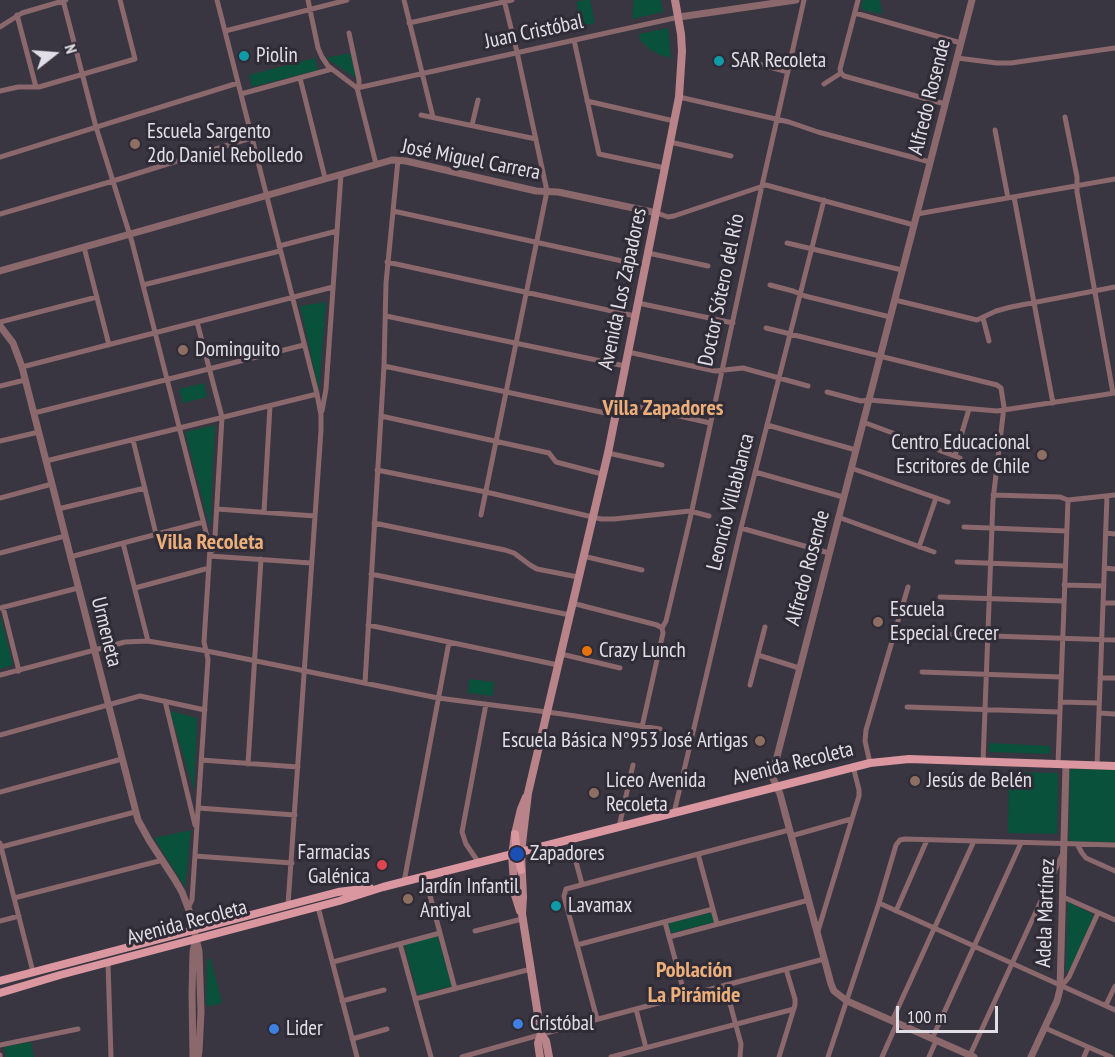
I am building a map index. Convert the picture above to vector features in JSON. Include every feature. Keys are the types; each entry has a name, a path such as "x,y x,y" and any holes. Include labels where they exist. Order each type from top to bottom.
{"main road":[{"name":"Avenida Los Zapadores","path":"549,1057 546,1041 541,1034 522,916 521,852 528,793 608,453 679,97 682,51 675,0"},
{"name":"Avenida Recoleta","path":"0,993 318,907 383,887 853,766 909,759 1115,766"},
{"name":"Avenida Los Zapadores","path":"522,916 515,895 512,855 515,834 528,793"},
{"path":"515,834 516,846 521,852"},
{"path":"512,855 517,857 521,870"},
{"name":"Avenida Recoleta","path":"0,981 288,905 347,891 383,887"},
{"path":"108,963 110,956 116,950"},
{"name":"Avenida Los Zapadores","path":"540,1057 538,1042 541,1034"}],"street":[{"path":"0,27 17,15 64,0 96,127 143,285 208,539 210,556"},
{"path":"0,91 18,87 36,87 135,59 120,0"},
{"path":"217,0 321,415"},
{"path":"308,0 324,61 357,88"},
{"path":"225,31 347,0"},
{"path":"404,0 433,117"},
{"path":"409,23 512,0"},
{"name":"Juan Cristóbal","path":"357,88 679,17 796,0"},
{"name":"Doctor Sótero del Río","path":"642,727 663,633 662,628 666,621 690,519 804,0"},
{"path":"841,73 840,69 858,0"},
{"name":"Alfredo Rosende","path":"972,0 772,770 772,779 790,833 832,988 837,995 847,1001 972,1056"},
{"path":"481,514 546,191 504,1"},
{"path":"855,13 961,43"},
{"path":"17,15 36,87"},
{"path":"349,33 359,82 357,88 376,164"},
{"path":"574,40 599,154 665,168"},
{"path":"957,58 1011,63 1115,48"},
{"path":"751,62 788,72"},
{"path":"240,94 332,69"},
{"path":"824,84 841,73"},
{"path":"841,73 945,104"},
{"path":"300,78 325,178"},
{"path":"0,157 238,83"},
{"path":"679,97 789,122 930,162"},
{"path":"471,125 478,100"},
{"path":"587,102 674,121"},
{"path":"421,115 536,139"},
{"path":"827,392 861,401 1004,410 1114,393 1065,117"},
{"path":"995,130 1034,303 1053,403"},
{"path":"0,214 252,138"},
{"path":"670,142 731,156"},
{"path":"365,683 384,366 387,262 398,160"},
{"name":"José Miguel Carrera","path":"0,271 325,178 398,160 536,191 558,192 672,217 762,185"},
{"path":"288,905 321,415 326,389 341,174"},
{"path":"917,214 1115,179"},
{"path":"762,185 772,185 914,225"},
{"name":"Leoncio Villablanca","path":"674,813 741,528 824,200"},
{"path":"393,211 645,266"},
{"path":"143,285 337,231"},
{"path":"787,243 902,270"},
{"path":"84,247 109,345"},
{"path":"648,253 708,266"},
{"path":"387,262 635,316"},
{"path":"770,285 890,317"},
{"path":"22,367 333,287"},
{"path":"895,300 977,320 1002,309 1115,287"},
{"path":"1,327 97,297"},
{"path":"638,303 732,323"},
{"path":"386,316 625,366"},
{"path":"982,318 989,341"},
{"path":"188,908 192,900 208,659 204,642 210,556 215,537 222,417 197,322"},
{"name":"Urmeneta","path":"1,327 17,351 26,380 135,812 143,831 182,892 194,929 196,939 193,952 192,994 196,1057"},
{"path":"766,328 999,385 1004,410 993,495 983,762"},
{"path":"34,413 304,345"},
{"path":"628,352 715,371 743,368 808,386"},
{"path":"384,366 615,415"},
{"path":"0,386 26,380"},
{"path":"46,461 317,394"},
{"path":"618,402 710,423"},
{"path":"264,512 270,406"},
{"path":"863,422 957,457 969,409"},
{"path":"381,416 549,453 556,462 603,474"},
{"path":"767,425 856,450"},
{"path":"0,441 39,432"},
{"path":"133,440 156,534"},
{"path":"608,453 663,465"},
{"path":"851,468 948,502"},
{"path":"377,470 486,492 601,519 690,512 709,516"},
{"path":"755,472 843,497"},
{"path":"0,498 52,484"},
{"path":"58,509 145,488"},
{"path":"993,495 1060,497 1068,500 1115,495"},
{"path":"1097,766 1107,496"},
{"path":"919,547 936,498"},
{"path":"1062,764 1059,712 1068,500"},
{"path":"217,509 315,516"},
{"path":"838,517 934,552"},
{"path":"70,557 203,522"},
{"path":"374,523 509,551 533,567 578,578"},
{"path":"964,527 1066,531"},
{"path":"741,528 829,553"},
{"path":"1106,533 1115,534"},
{"path":"0,553 65,536"},
{"path":"123,543 148,641"},
{"path":"210,556 311,563"},
{"path":"583,556 642,570"},
{"path":"248,764 261,559"},
{"path":"957,562 1065,566"},
{"path":"135,588 209,568"},
{"path":"1104,568 1115,568"},
{"path":"371,574 570,615"},
{"path":"1064,585 1104,586"},
{"path":"870,763 865,741 866,730 908,587"},
{"path":"19,670 2,608 78,588"},
{"path":"940,597 1064,601"},
{"path":"572,603 659,625 662,628"},
{"path":"1103,603 1115,603"},
{"path":"368,625 558,665"},
{"path":"750,685 765,627"},
{"path":"930,634 1115,640"},
{"path":"0,675 125,642 148,641 438,698 660,729"},
{"path":"404,882 449,642"},
{"path":"561,654 620,668"},
{"path":"758,656 799,668"},
{"path":"922,672 1061,677"},
{"path":"1100,678 1115,678"},
{"path":"0,735 140,696 205,710"},
{"path":"165,701 196,831"},
{"path":"1060,702 1099,703"},
{"path":"478,863 465,844 462,832 486,704"},
{"path":"907,707 1059,712"},
{"path":"1099,713 1115,714"},
{"path":"0,792 122,759"},
{"path":"201,760 298,767"},
{"name":"Adela Martínez","path":"1031,1057 1058,997 1060,985 1065,847 1062,764"},
{"path":"619,827 633,765"},
{"path":"818,933 859,794 853,766"},
{"path":"198,808 295,815"},
{"path":"33,972 1,845 135,812"},
{"path":"597,1019 564,896 567,888 698,854 851,819"},
{"path":"570,840 582,884"},
{"path":"830,1056 896,845 900,840 974,841 1065,847 1077,844 1115,845"},
{"path":"896,911 927,840"},
{"path":"882,1057 974,841"},
{"path":"929,1057 974,946 1021,843"},
{"path":"1077,844 1086,858 1115,871"},
{"path":"972,1056 1065,847"},
{"path":"698,854 717,924"},
{"path":"195,856 292,863"},
{"path":"14,898 163,860"},
{"path":"0,871 7,870"},
{"path":"425,877 454,989"},
{"path":"1063,897 1115,920"},
{"path":"669,937 808,900"},
{"path":"879,903 1115,1010"},
{"path":"318,907 357,1057"},
{"path":"577,945 713,909"},
{"path":"1060,985 1069,977 1098,913"},
{"path":"0,921 19,916"},
{"path":"476,931 522,916"},
{"path":"665,922 685,996"},
{"path":"333,962 440,933"},
{"path":"400,944 431,1057"},
{"path":"462,1057 824,959"},
{"path":"108,963 111,1057"},
{"path":"415,999 531,969"},
{"path":"779,1057 795,999 786,969"},
{"path":"725,985 742,1047 740,1057"},
{"path":"1106,1005 1115,986"},
{"path":"342,1001 384,990"},
{"path":"636,1009 646,1048"},
{"path":"611,1057 635,1054 646,1048 794,1009"},
{"path":"1045,1028 1111,1057"},
{"path":"0,1045 78,1029"},
{"path":"352,1039 387,1029"},
{"path":"1084,1057 1088,1047"}],"green space":[{"path":"590,0 595,23 581,26 576,2"},
{"path":"634,0 661,0 663,12 632,19"},
{"path":"863,0 880,0 882,14 863,10 861,5"},
{"path":"668,28 671,58 649,49 640,40 639,34"},
{"path":"350,53 356,78 326,58"},
{"path":"315,58 318,70 252,87 249,75"},
{"path":"326,302 319,390 300,306"},
{"path":"204,383 207,397 183,403 179,389"},
{"path":"215,425 210,528 185,432"},
{"path":"0,615 13,665 0,669"},
{"path":"469,679 494,682 493,696 468,693"},
{"path":"170,711 197,718 194,790"},
{"path":"989,743 1050,746 1050,754 989,752"},
{"path":"1070,769 1115,770 1115,842 1069,841"},
{"path":"1009,772 1058,773 1057,834 1008,833"},
{"path":"191,830 185,887 154,838"},
{"path":"1068,902 1092,914 1093,918 1068,973 1066,970"},
{"path":"713,914 715,922 671,933 670,923"},
{"path":"437,935 452,986 418,995 404,944"},
{"path":"210,958 222,1002 208,1006 206,1005 207,959"},
{"path":"31,1042 34,1057 6,1057 4,1047"}],"place":[{"name":"Piolin","path":"244,56"},
{"name":"SAR Recoleta","path":"719,61"},
{"name":"Escuela Sargento 2do Daniel Rebolledo","path":"135,144"},
{"name":"Dominguito","path":"183,350"},
{"name":"Centro Educacional Escritores de Chile","path":"1042,455"},
{"name":"Escuela Especial Crecer","path":"878,622"},
{"name":"Crazy Lunch","path":"587,651"},
{"name":"Escuela Básica N°953 José Artigas","path":"760,741"},
{"name":"Jesús de Belén","path":"915,781"},
{"name":"Liceo Avenida Recoleta","path":"594,793"},
{"name":"Zapadores","path":"517,854"},
{"name":"Farmacias Galénica","path":"382,865"},
{"name":"Jardín Infantil Antiyal","path":"408,899"},
{"name":"Lavamax","path":"556,906"},
{"name":"Cristóbal","path":"518,1024"},
{"name":"Lider","path":"274,1029"}],"district":[{"name":"Villa Zapadores","path":"663,409"},
{"name":"Villa Recoleta","path":"210,543"},
{"name":"Población La Pirámide","path":"694,984"}]}
